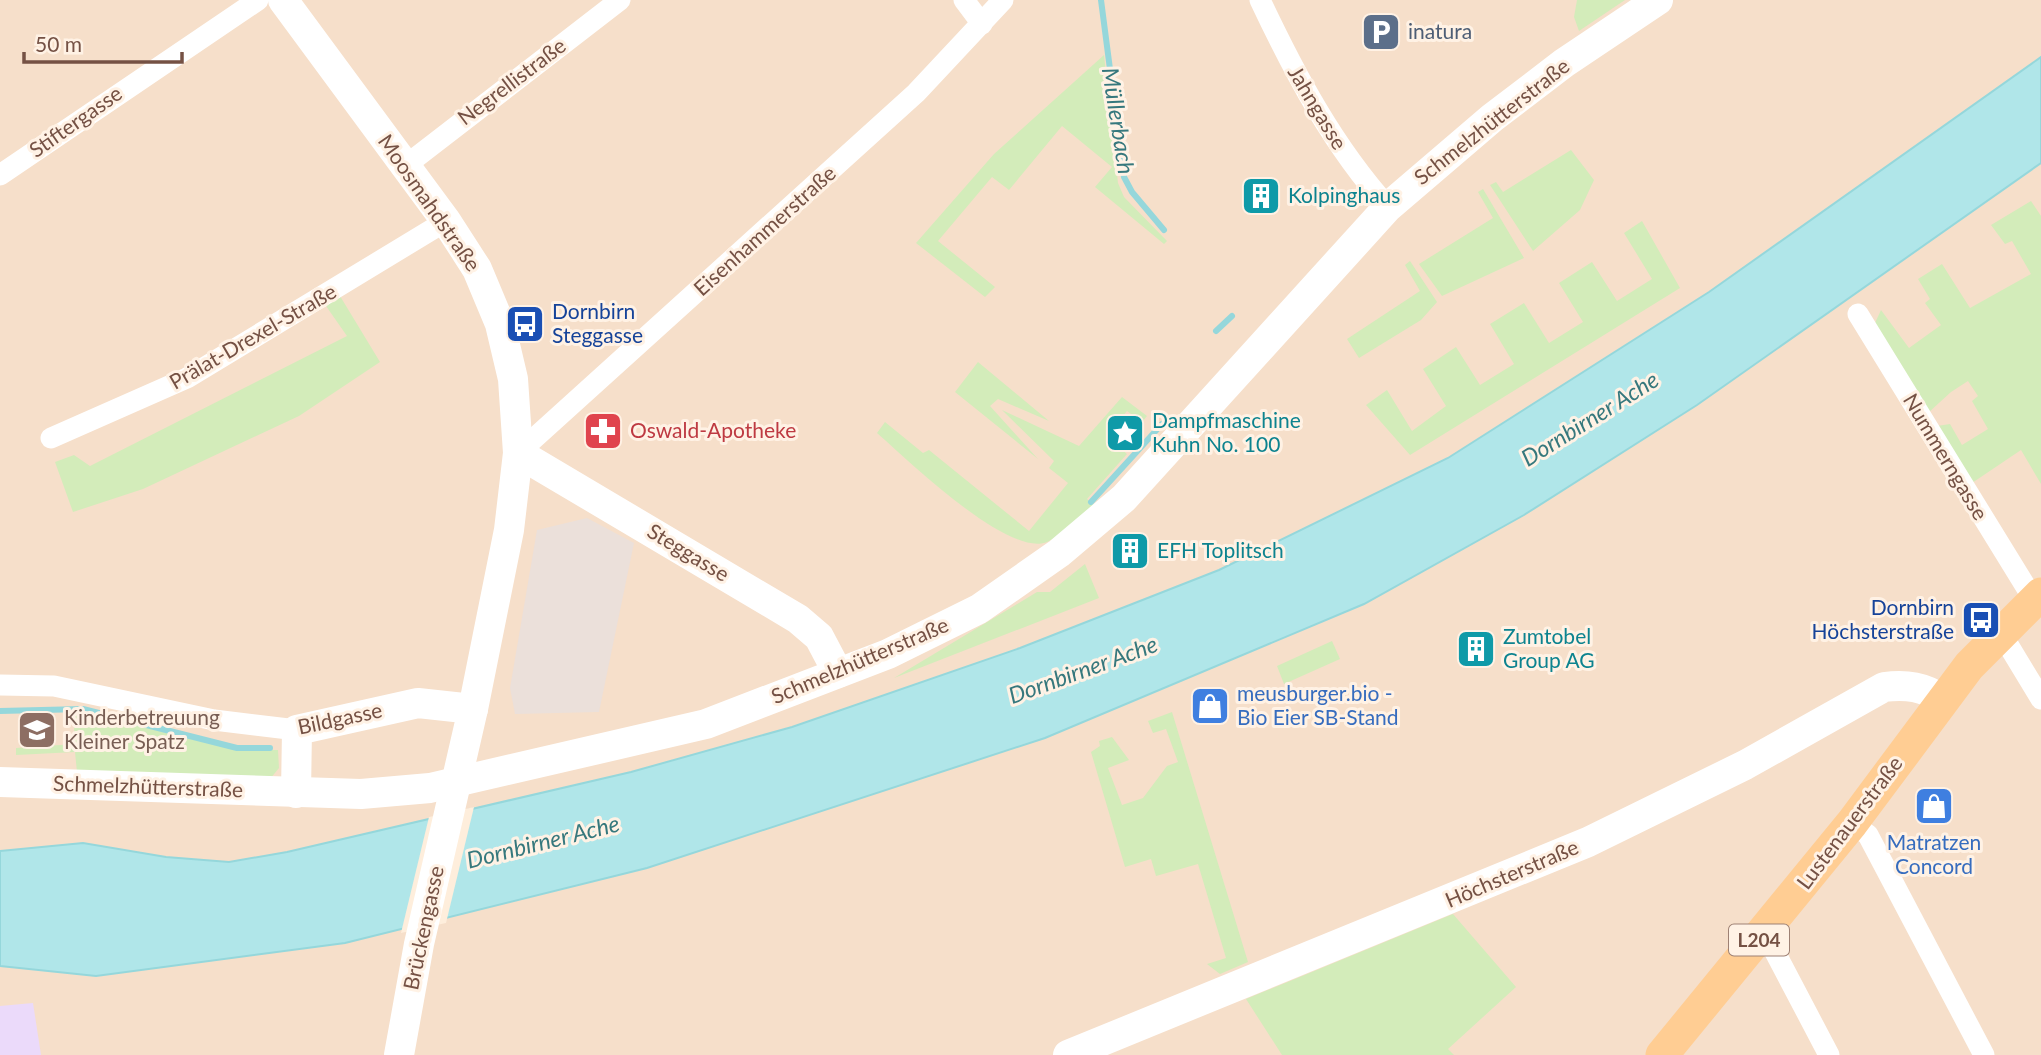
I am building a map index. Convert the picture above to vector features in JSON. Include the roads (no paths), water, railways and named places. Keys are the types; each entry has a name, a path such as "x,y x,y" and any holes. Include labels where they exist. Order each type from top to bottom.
{"main road":[{"name":"Lustenauerstraße","path":"1662,1055 1765,933 1852,823 1942,699 2037,597"}],"street":[{"name":"Stiftergasse","path":"0,175 258,0"},
{"name":"Moosmahdstraße","path":"283,0 446,221 477,268 500,324 513,379 518,453 509,530 461,761"},
{"name":"Negrellistraße","path":"405,166 620,0"},
{"path":"964,0 982,24"},
{"name":"Eisenhammerstraße","path":"518,453 857,147 1003,0"},
{"name":"Jahngasse","path":"1260,0 1286,56 1334,141 1388,207"},
{"name":"Schmelzhütterstraße","path":"0,782 296,793 383,793 430,788 706,724 888,654 979,609 1059,553 1125,498 1388,207 1492,118 1564,64 1658,0"},
{"name":"Prälat-Drexel-Straße","path":"51,438 187,378 446,221"},
{"name":"Nummerngasse","path":"1858,314 2037,597"},
{"name":"Steggasse","path":"518,453 798,619 819,637 838,673"},
{"path":"2001,633 2041,699"},
{"name":"Bildgasse","path":"0,685 54,687 214,720 297,730 418,703 473,709"},
{"name":"Höchsterstraße","path":"1068,1055 1588,842 1745,765 1884,687 1899,685 1921,688 1942,699"},
{"path":"296,793 297,730"},
{"name":"Brückengasse","path":"399,1055 419,944 461,761"},
{"path":"1852,823 1868,835 1984,1055"},
{"path":"1765,933 1829,1055"}],"water":[{"name":"Dornbirner Ache","path":"2041,57 2041,163 1697,405 1524,515 1364,604 1045,738 647,868 345,943 96,976 0,966 0,851 83,843 166,857 229,862 287,852 631,772 792,727 1020,648 1219,570 1448,458 1709,292"}],"waterway":[{"name":"Müllerbach","path":"1101,0 1124,177 1132,192 1164,230"},
{"name":"Müllerbach","path":"1216,331 1232,316"},
{"name":"Müllerbach","path":"1091,502 1162,424"},
{"name":"Müllerbach","path":"0,711 83,709 237,748 270,748"}],"place":[{"name":"inatura","path":"1381,32"},
{"name":"Kolpinghaus","path":"1261,196"},
{"name":"Dornbirn Steggasse","path":"525,324"},
{"name":"Oswald-Apotheke","path":"603,431"},
{"name":"Dampfmaschine Kuhn No. 100","path":"1125,433"},
{"name":"EFH Toplitsch","path":"1130,551"},
{"name":"Dornbirn Höchsterstraße","path":"1981,620"},
{"name":"Zumtobel Group AG","path":"1476,649"},
{"name":"meusburger.bio - Bio Eier SB-Stand","path":"1210,706"},
{"name":"Kinderbetreuung Kleiner Spatz","path":"37,730"},
{"name":"Matratzen Concord","path":"1934,806"}]}
